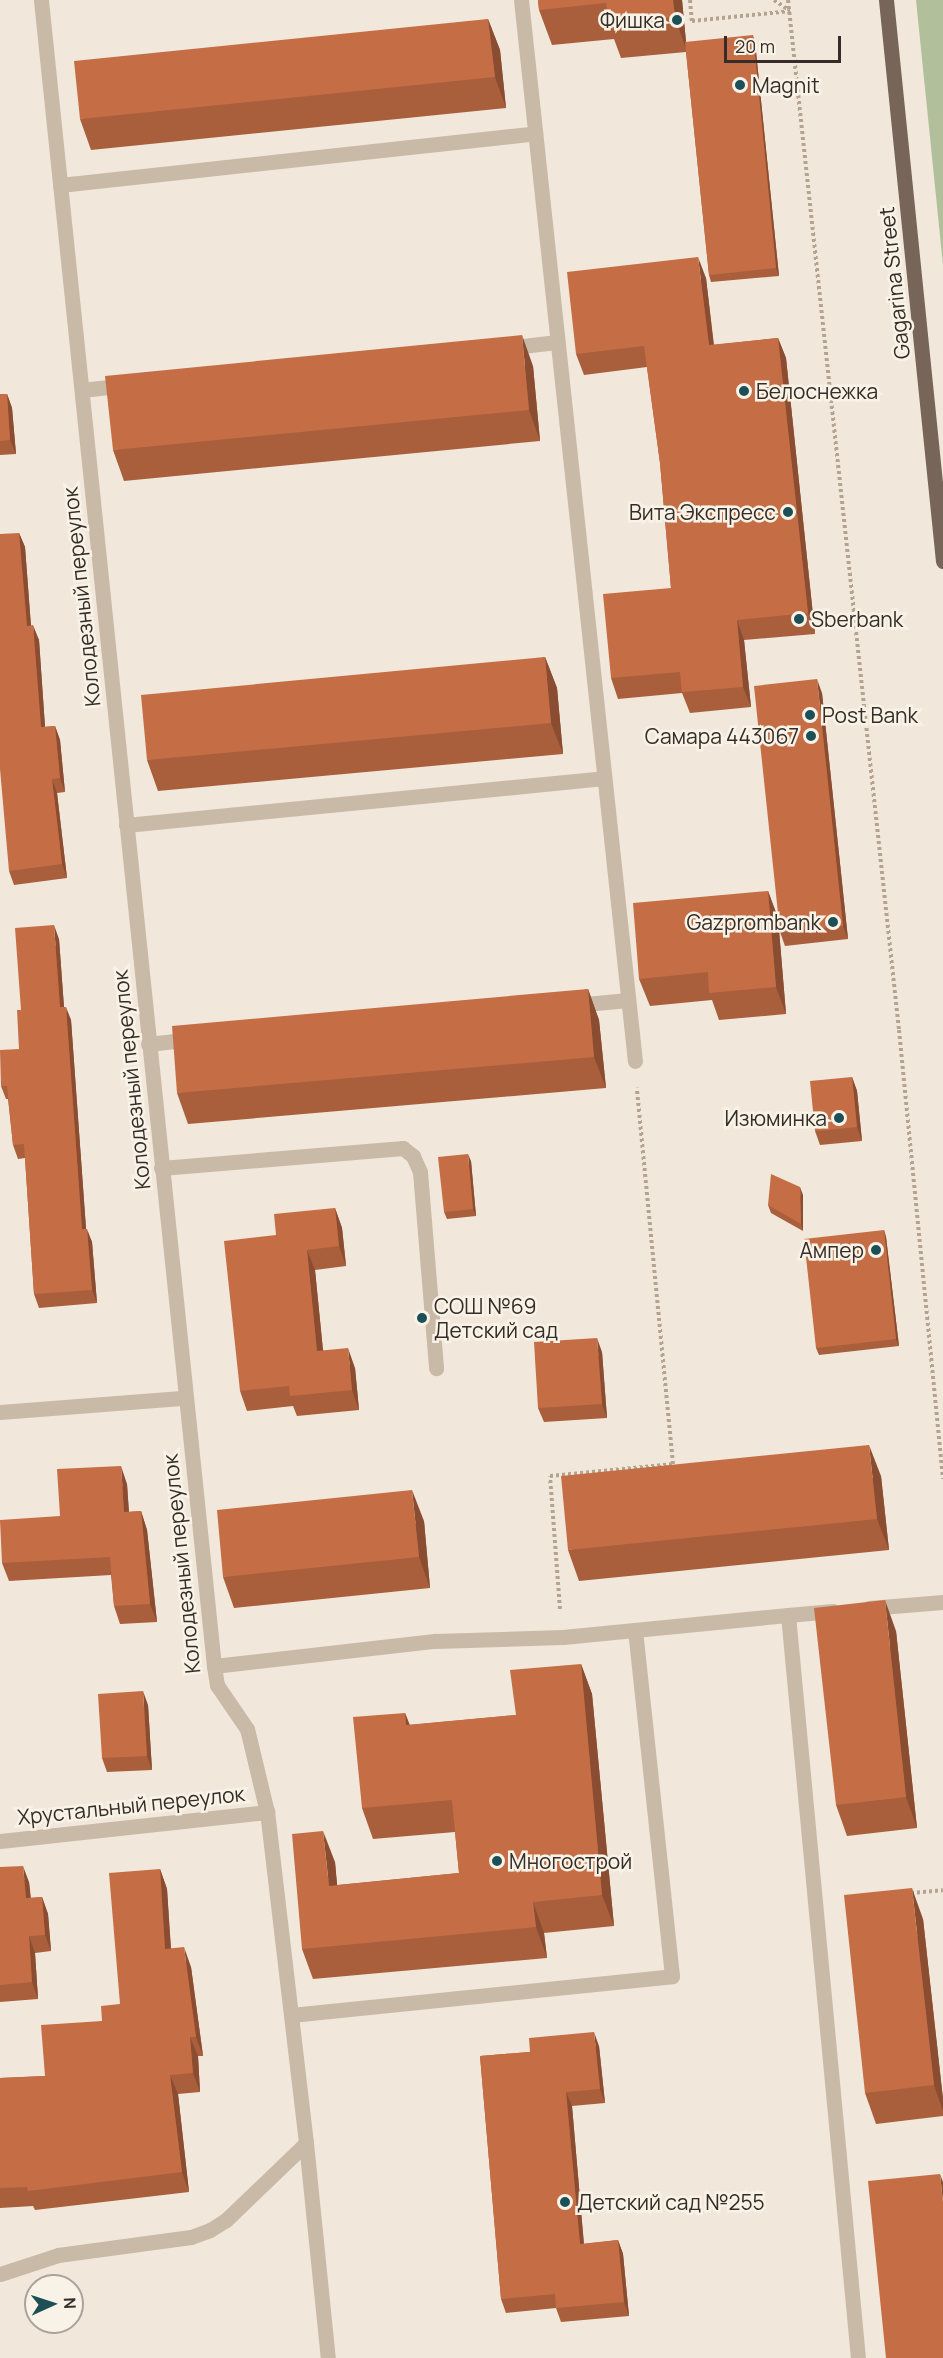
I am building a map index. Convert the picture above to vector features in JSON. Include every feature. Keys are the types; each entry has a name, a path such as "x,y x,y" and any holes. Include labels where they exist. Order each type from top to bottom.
{"main road":[{"name":"Gagarina Street","path":"886,0 943,561"}],"street":[{"name":"Колодезный переулок","path":"42,0 184,1398 214,1666 217,1685 247,1729 267,1812 306,2143 328,2358"},
{"path":"521,0 635,1061"},
{"path":"60,185 535,133"},
{"path":"486,350 557,342"},
{"path":"82,390 141,384"},
{"path":"126,825 604,778"},
{"path":"558,1007 628,1000"},
{"path":"148,1044 206,1038"},
{"path":"161,1168 403,1148 413,1156 420,1172 436,1368"},
{"path":"0,1412 184,1398"},
{"path":"214,1666 435,1641 563,1637 943,1602"},
{"path":"788,1615 858,2358"},
{"path":"291,2015 672,1976 635,1630"},
{"name":"Хрустальный переулок","path":"0,1840 267,1812"},
{"path":"0,2274 58,2255 191,2237 210,2230 226,2220 306,2143"}],"path":[{"path":"690,0 692,21 790,11"},
{"path":"774,0 790,11"},
{"path":"788,0 943,1479"},
{"path":"563,1637 550,1476 673,1464 635,1061"},
{"path":"908,1893 943,1890"}],"green space":[{"path":"916,0 943,0 943,265"}],"building":[{"path":"538,0 673,0 675,17 609,23 606,3 539,10"},
{"path":"488,19 495,77 80,119 74,61"},
{"path":"753,35 776,268 709,275 685,42"},
{"path":"698,257 709,345 778,338 808,613 737,620 743,687 682,692 680,672 611,678 603,594 671,588 660,463 644,346 576,354 567,272"},
{"path":"522,335 529,410 113,450 105,376"},
{"path":"0,394 7,394 10,440 0,441"},
{"path":"19,533 27,626 33,625 41,727 55,726 60,778 52,779 62,864 9,871 0,769 0,534"},
{"path":"545,657 551,723 147,760 141,695"},
{"path":"817,679 843,926 780,932 754,686"},
{"path":"768,891 776,987 709,993 708,972 639,979 633,903"},
{"path":"54,925 60,1007 66,1007 82,1229 87,1229 92,1290 34,1294 24,1144 13,1145 7,1086 1,1086 0,1050 19,1049 17,1010 21,1010 15,928"},
{"path":"588,989 594,1057 177,1093 172,1026"},
{"name":"Изюминка","path":"852,1077 857,1127 815,1131 810,1081"},
{"path":"468,1154 473,1209 444,1212 438,1157"},
{"path":"771,1174 800,1187 801,1224 768,1205"},
{"path":"335,1208 339,1246 307,1250 317,1351 348,1348 352,1390 290,1396 289,1386 240,1391 224,1241 276,1235 274,1214"},
{"path":"884,1230 896,1339 816,1348 804,1239"},
{"path":"597,1338 602,1404 538,1408 534,1342"},
{"path":"869,1445 877,1519 568,1550 561,1476"},
{"path":"121,1466 124,1512 141,1511 150,1604 114,1606 110,1557 2,1563 0,1520 60,1516 57,1469"},
{"path":"412,1490 419,1557 223,1577 217,1510"},
{"path":"885,1600 906,1797 836,1805 814,1608"},
{"path":"581,1664 602,1895 533,1902 536,1927 302,1949 292,1834 323,1831 329,1886 459,1873 452,1800 362,1808 353,1717 405,1713 406,1725 516,1715 510,1670"},
{"path":"143,1691 147,1756 102,1758 98,1694"},
{"path":"23,1866 26,1898 42,1897 45,1935 29,1936 32,1982 0,1985 0,1867"},
{"path":"160,1869 165,1949 184,1947 196,2037 190,2037 193,2073 170,2075 182,2172 28,2191 27,2187 0,2188 0,2078 45,2076 41,2025 102,2021 101,2006 120,2004 109,1873"},
{"path":"912,1888 934,2085 865,2093 844,1895"},
{"path":"594,2032 600,2089 566,2092 580,2244 618,2240 624,2302 556,2308 555,2294 501,2299 480,2056 530,2052 529,2038"},
{"path":"940,2174 943,2202 943,2358 886,2358 868,2181"}],"place":[{"name":"Фишка","path":"677,20"},
{"name":"Magnit","path":"740,85"},
{"name":"Белоснежка","path":"744,391"},
{"name":"Вита Экспресс","path":"788,512"},
{"name":"Sberbank","path":"799,619"},
{"name":"Post Bank","path":"810,715"},
{"name":"Самара 443067","path":"811,736"},
{"name":"Gazprombank","path":"833,922"},
{"name":"Изюминка","path":"839,1118"},
{"name":"Ампер","path":"876,1250"},
{"name":"СОШ №69 Детский сад","path":"422,1318"},
{"name":"Многострой","path":"497,1861"},
{"name":"Детский сад №255","path":"565,2202"}]}
